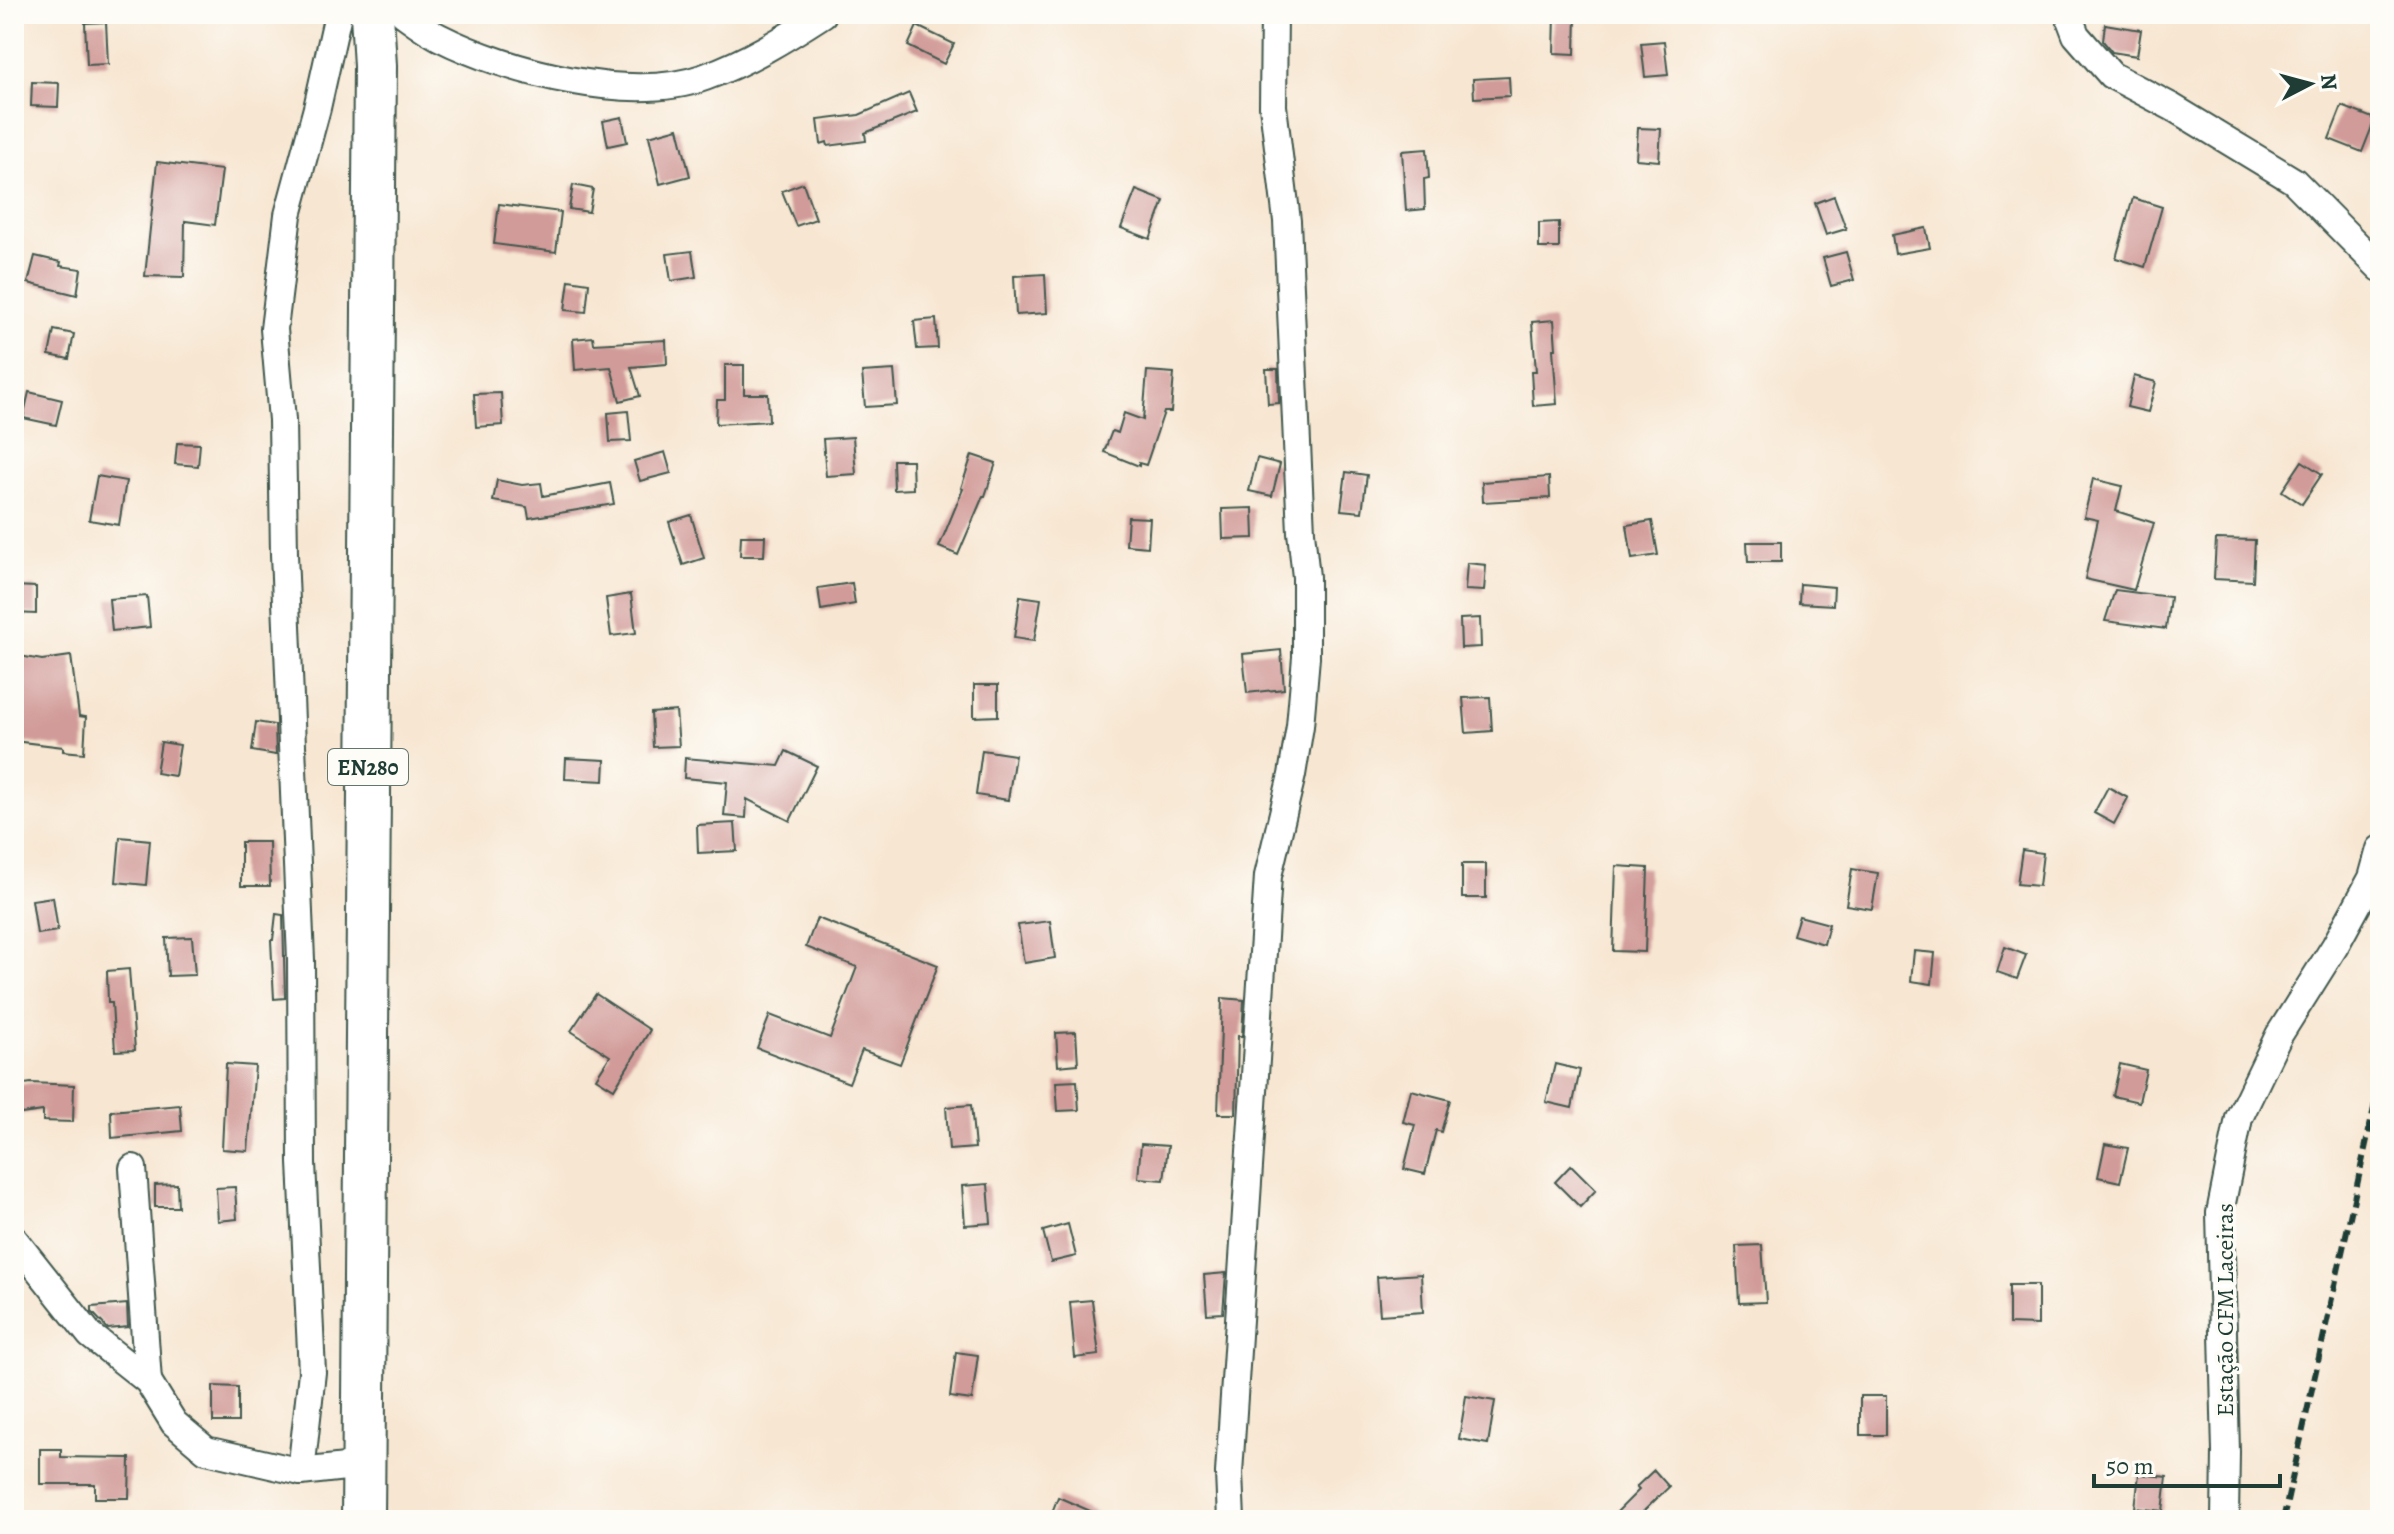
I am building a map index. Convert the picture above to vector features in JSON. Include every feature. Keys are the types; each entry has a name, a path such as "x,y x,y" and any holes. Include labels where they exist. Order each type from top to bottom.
{"main road":[{"name":"EN280","path":"363,1520 375,66 372,14"}],"street":[{"path":"301,1472 312,1372 302,1163 301,960 284,554 282,420 274,329 288,215 338,14"},
{"path":"404,14 438,37 505,66 580,82 652,88 704,78 783,40 823,14"},
{"path":"1231,1520 1229,1473 1268,876 1292,775 1306,657 1306,577 1301,532 1287,221 1273,106 1274,14"},
{"path":"2068,14 2076,35 2111,75 2172,107 2294,181 2380,268"},
{"name":"Estação CFM Laceiras","path":"2225,1520 2220,1213 2239,1118 2279,1035 2335,946 2372,878 2380,849"},
{"path":"133,1168 148,1381"},
{"path":"14,1239 90,1335 148,1381 174,1423 206,1450 301,1472 363,1465"}],"building":[{"path":"1555,15 1576,15 1575,54 1554,53"},
{"path":"106,22 108,64 87,65 85,23"},
{"path":"2105,24 2141,30 2137,56 2112,52 2103,41"},
{"path":"917,26 954,44 944,64 908,46"},
{"path":"1664,41 1668,75 1645,77 1641,43"},
{"path":"1509,77 1510,96 1474,98 1473,79"},
{"path":"32,82 59,83 58,107 31,106"},
{"path":"909,93 917,112 865,133 866,141 828,146 827,142 821,144 818,120 859,115"},
{"path":"2342,106 2375,119 2362,152 2329,139"},
{"path":"622,117 627,142 608,146 603,121"},
{"path":"678,128 690,176 660,184 649,136"},
{"path":"1638,128 1661,129 1659,161 1636,159"},
{"path":"1427,149 1429,178 1424,179 1425,209 1406,211 1402,151"},
{"path":"157,162 222,170 215,225 185,221 184,277 145,276"},
{"path":"803,183 816,219 796,226 782,191"},
{"path":"573,185 593,189 589,212 569,209"},
{"path":"1136,190 1164,201 1150,239 1121,228"},
{"path":"1834,196 1846,229 1826,235 1815,203"},
{"path":"2133,198 2162,207 2145,267 2116,258"},
{"path":"499,204 561,212 556,252 494,244"},
{"path":"1559,222 1559,248 1539,248 1539,223"},
{"path":"1926,228 1930,248 1895,254 1892,235"},
{"path":"692,251 696,277 671,281 667,254"},
{"path":"1846,252 1854,280 1831,286 1823,258"},
{"path":"35,256 61,262 60,266 81,269 77,295 28,283"},
{"path":"1045,274 1047,313 1016,315 1014,276"},
{"path":"569,280 589,283 586,312 565,310"},
{"path":"936,319 938,348 917,349 914,321"},
{"path":"1554,320 1557,404 1533,406 1531,371 1536,371 1532,322"},
{"path":"54,330 74,334 69,359 49,355"},
{"path":"593,337 594,344 666,340 667,364 631,367 640,396 620,401 611,367 575,370 573,339"},
{"path":"725,365 744,365 744,394 768,394 769,421 716,424 717,400 725,400"},
{"path":"1266,369 1278,369 1279,403 1268,404"},
{"path":"894,370 897,405 865,407 862,372"},
{"path":"1147,371 1174,373 1171,412 1164,412 1146,465 1139,463 1139,466 1104,452 1112,431 1118,433 1124,413 1143,420"},
{"path":"2134,376 2156,382 2148,412 2127,407"},
{"path":"29,392 62,400 56,425 23,418"},
{"path":"501,393 503,425 476,427 474,394"},
{"path":"628,411 631,441 610,442 608,413"},
{"path":"853,437 856,474 826,476 823,439"},
{"path":"177,443 200,444 198,466 175,464"},
{"path":"665,452 671,473 640,481 634,461"},
{"path":"972,455 996,463 985,496 958,555 939,547 963,489"},
{"path":"1257,458 1280,464 1272,496 1249,491"},
{"path":"893,460 912,460 913,489 894,490"},
{"path":"2302,461 2322,474 2302,504 2282,491"},
{"path":"1346,472 1367,475 1362,512 1341,510"},
{"path":"97,476 126,481 119,525 89,520"},
{"path":"1549,477 1550,498 1483,502 1482,482"},
{"path":"2093,479 2122,486 2116,511 2154,523 2134,590 2085,579 2098,520 2084,517"},
{"path":"497,480 522,485 541,483 543,496 610,483 614,504 529,518 527,507 493,501"},
{"path":"1253,508 1254,538 1223,539 1222,509"},
{"path":"691,515 704,558 683,565 669,522"},
{"path":"1128,517 1150,518 1148,547 1126,545"},
{"path":"1652,521 1658,555 1632,559 1627,525"},
{"path":"741,536 765,536 764,556 740,556"},
{"path":"2216,539 2255,540 2253,581 2214,579"},
{"path":"1747,542 1781,542 1781,562 1748,562"},
{"path":"1467,563 1486,565 1484,591 1465,590"},
{"path":"852,583 855,604 821,610 818,588"},
{"path":"1800,584 1834,587 1833,605 1799,603"},
{"path":"14,586 36,587 36,614 14,613"},
{"path":"2115,590 2170,597 2166,629 2105,621"},
{"path":"631,594 636,633 611,636 606,598"},
{"path":"147,596 150,627 112,631 109,599"},
{"path":"1020,596 1041,599 1034,641 1014,638"},
{"path":"1480,618 1481,647 1461,648 1460,619"},
{"path":"1281,650 1284,689 1247,693 1243,654"},
{"path":"14,655 42,660 71,656 79,716 86,717 84,753 14,741 19,683 14,682"},
{"path":"974,685 998,685 998,716 974,717"},
{"path":"1490,697 1492,731 1466,733 1463,698"},
{"path":"676,711 679,746 653,747 651,713"},
{"path":"256,722 275,725 276,755 252,751"},
{"path":"161,742 180,745 175,776 156,773"},
{"path":"982,750 1015,755 1008,800 976,795"},
{"path":"786,751 817,766 790,821 747,799 746,818 724,816 727,782 684,778 685,758 779,766"},
{"path":"566,758 605,760 604,781 565,779"},
{"path":"2108,787 2128,798 2114,824 2094,813"},
{"path":"735,823 737,851 698,853 697,825"},
{"path":"120,837 150,840 146,885 116,882"},
{"path":"241,842 269,842 270,886 241,886"},
{"path":"2022,850 2043,853 2039,886 2017,884"},
{"path":"1462,864 1486,864 1486,898 1462,898"},
{"path":"1616,866 1648,868 1645,952 1613,951"},
{"path":"1852,869 1878,873 1872,909 1846,905"},
{"path":"53,897 58,931 37,934 32,900"},
{"path":"276,914 283,915 285,998 274,999 271,940"},
{"path":"1799,916 1829,924 1824,944 1793,935"},
{"path":"817,918 938,965 900,1064 862,1050 849,1083 757,1048 770,1015 830,1038 857,967 806,947"},
{"path":"1050,921 1055,958 1024,963 1018,925"},
{"path":"192,937 195,975 168,976 166,938"},
{"path":"2005,947 2026,955 2017,979 1997,972"},
{"path":"1914,951 1935,953 1932,984 1911,981"},
{"path":"129,969 135,1050 115,1051 107,971"},
{"path":"596,994 650,1030 614,1089 596,1078 610,1056 571,1031"},
{"path":"1222,998 1244,1000 1242,1036 1238,1036 1236,1114 1218,1114"},
{"path":"1076,1032 1078,1064 1058,1066 1056,1033"},
{"path":"226,1064 255,1066 248,1151 222,1149"},
{"path":"1555,1064 1580,1070 1572,1108 1546,1102"},
{"path":"2120,1064 2146,1070 2139,1102 2113,1096"},
{"path":"1077,1081 1079,1110 1058,1111 1056,1082"},
{"path":"18,1085 74,1085 73,1122 43,1121 43,1111 21,1114"},
{"path":"1411,1090 1450,1100 1441,1132 1436,1130 1425,1174 1404,1169 1415,1125 1403,1122"},
{"path":"180,1105 182,1131 112,1138 111,1111"},
{"path":"971,1105 975,1148 949,1150 946,1107"},
{"path":"1141,1144 1168,1146 1164,1180 1138,1178"},
{"path":"2105,1144 2128,1148 2120,1182 2098,1177"},
{"path":"1571,1165 1596,1190 1580,1207 1555,1182"},
{"path":"177,1184 178,1207 155,1207 155,1185"},
{"path":"988,1184 991,1223 965,1225 962,1186"},
{"path":"235,1187 237,1219 218,1221 216,1188"},
{"path":"1068,1224 1076,1256 1051,1262 1043,1231"},
{"path":"1762,1245 1766,1302 1739,1303 1736,1246"},
{"path":"1226,1273 1223,1313 1207,1314 1204,1275"},
{"path":"1421,1274 1423,1312 1380,1315 1377,1277"},
{"path":"2009,1285 2038,1285 2038,1325 2009,1324"},
{"path":"1092,1300 1099,1355 1075,1358 1070,1302"},
{"path":"127,1304 128,1327 108,1329 92,1312 92,1307"},
{"path":"956,1352 978,1355 972,1400 950,1397"},
{"path":"213,1386 238,1387 238,1422 213,1422"},
{"path":"1466,1396 1495,1401 1488,1444 1459,1439"},
{"path":"1860,1396 1886,1396 1886,1435 1860,1435"},
{"path":"40,1449 61,1449 61,1457 130,1458 129,1498 95,1498 95,1484 40,1484"},
{"path":"1654,1470 1669,1487 1634,1520 1609,1520 1639,1490 1636,1487"},
{"path":"2139,1474 2167,1477 2163,1511 2135,1508"},
{"path":"1058,1497 1111,1520 1049,1520"}],"railway":[{"path":"2283,1520 2380,1081"}]}
